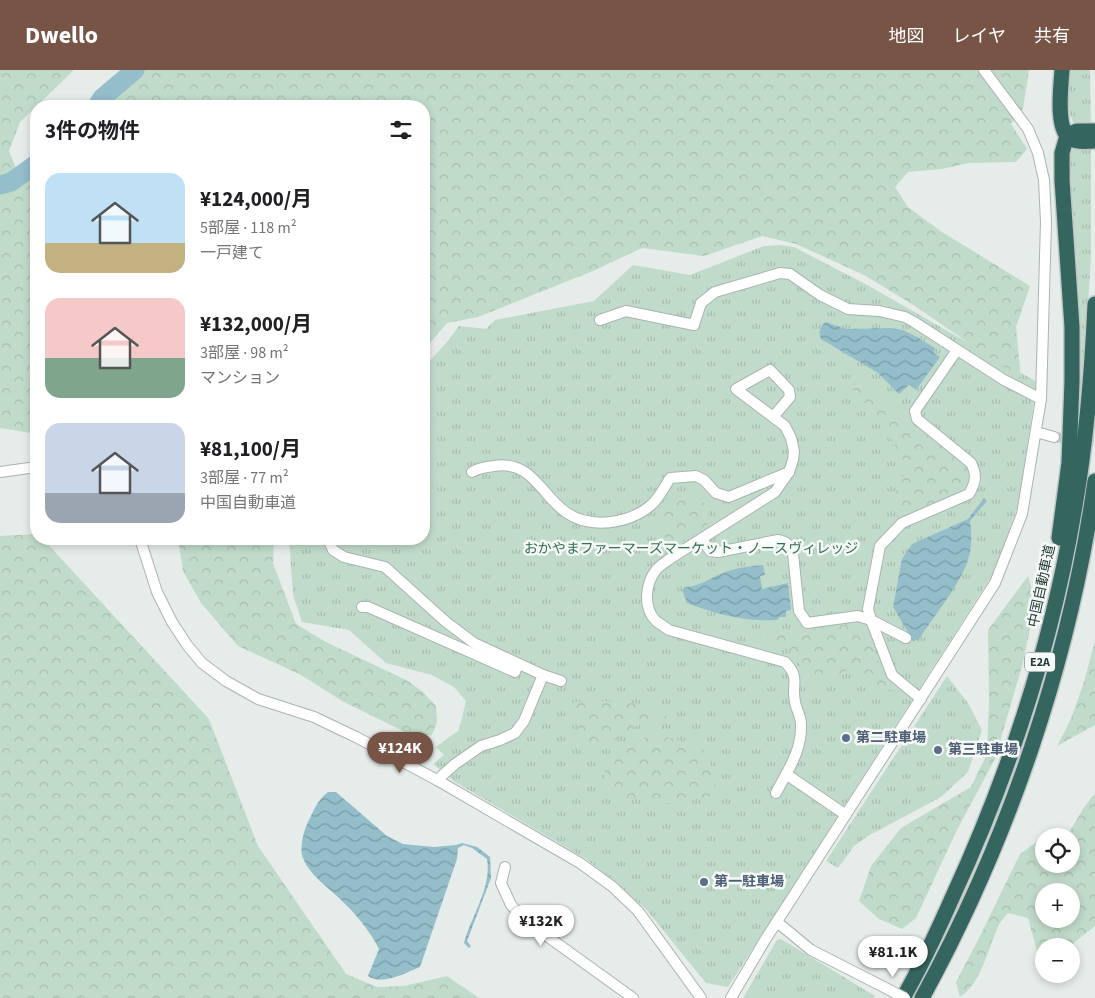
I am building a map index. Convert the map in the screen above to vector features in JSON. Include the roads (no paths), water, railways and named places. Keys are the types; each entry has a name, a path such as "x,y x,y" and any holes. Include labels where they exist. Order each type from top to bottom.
{"highway":[{"path":"1062,70 1061,115 1064,130 1074,136 1095,141"},
{"path":"1046,643 1069,463 1072,381 1072,327 1062,163 1064,144 1074,136 1095,131"},
{"name":"中国自動車道","path":"904,998 940,926 1003,779 1046,643 1063,570 1076,500 1087,422 1095,304"},
{"name":"E2A","path":"922,998 990,858 1020,781 1062,647 1079,573 1095,481"}],"street":[{"path":"731,998 776,922 995,583 1022,514 1041,399 1046,222 1044,180 1038,153 1028,129 984,70"},
{"path":"600,320 626,310 694,325 701,303 715,292 780,273 790,274 820,295 848,310 879,311 905,317 1004,380 1041,399"},
{"path":"921,699 892,675 868,609 880,546 902,523 970,494 975,484 976,472 971,463 916,419 915,411 957,350"},
{"path":"773,417 790,397 789,390 770,370 736,389 773,417 785,426 791,438 793,460 789,472 775,492 671,558 656,570 646,594 647,603 656,620 669,630 785,662 793,670 795,701 802,722 798,754 776,793"},
{"path":"1036,432 1054,437"},
{"path":"472,472 479,468 506,464 534,478 566,512 579,520 600,523 621,520 639,513 651,505 663,491 670,478 696,476 704,480 716,493 729,497 789,472"},
{"path":"0,472 30,468"},
{"path":"702,539 710,550 718,552 778,540 785,541 790,546 792,554 798,611 807,622 858,616 871,620 906,638"},
{"path":"142,545 157,592 172,622 202,663 226,681 258,699 314,717 438,780 580,863 613,887 638,911 701,998"},
{"path":"331,545 333,550 344,557 385,567 446,622 474,643 543,675 561,681"},
{"path":"362,607 368,607 515,672 518,664"},
{"path":"438,780 455,764 481,746 515,733 524,721 543,675"},
{"path":"786,774 846,815"},
{"path":"505,867 501,883 511,905 526,921 633,998"},
{"path":"776,922 811,950 904,998"}],"water":[{"path":"826,322 846,329 889,328 903,330 935,348 934,353 940,357 916,390 909,385 899,394 878,373 821,339 820,329"},
{"path":"984,498 987,501 970,521 971,545 964,569 953,590 919,639 913,641 893,607 902,559 912,544 968,519"},
{"path":"763,565 765,575 760,576 762,589 788,583 791,610 786,611 786,617 780,617 777,620 754,620 720,614 687,603 682,590 685,587 699,584 733,570"},
{"path":"328,792 336,792 387,836 403,844 434,847 462,843 477,847 490,857 491,878 467,941 471,946 469,948 464,943 484,891 488,870 487,859 472,848 464,845 458,848 457,859 420,967 387,979 380,980 368,976 379,949 367,929 352,911 310,870 302,854 307,824 315,808"}],"waterway":[{"path":"101,100 135,70"},
{"path":"0,185 11,182 30,168"}],"tunnel":[{"path":"1054,437 1095,441"}],"place":[{"name":"第二駐車場","path":"846,738"},
{"name":"第三駐車場","path":"938,750"},
{"name":"第一駐車場","path":"704,882"}],"park label":[{"name":"おかやまファーマーズマーケット・ノースヴィレッジ","path":"691,549"}]}
